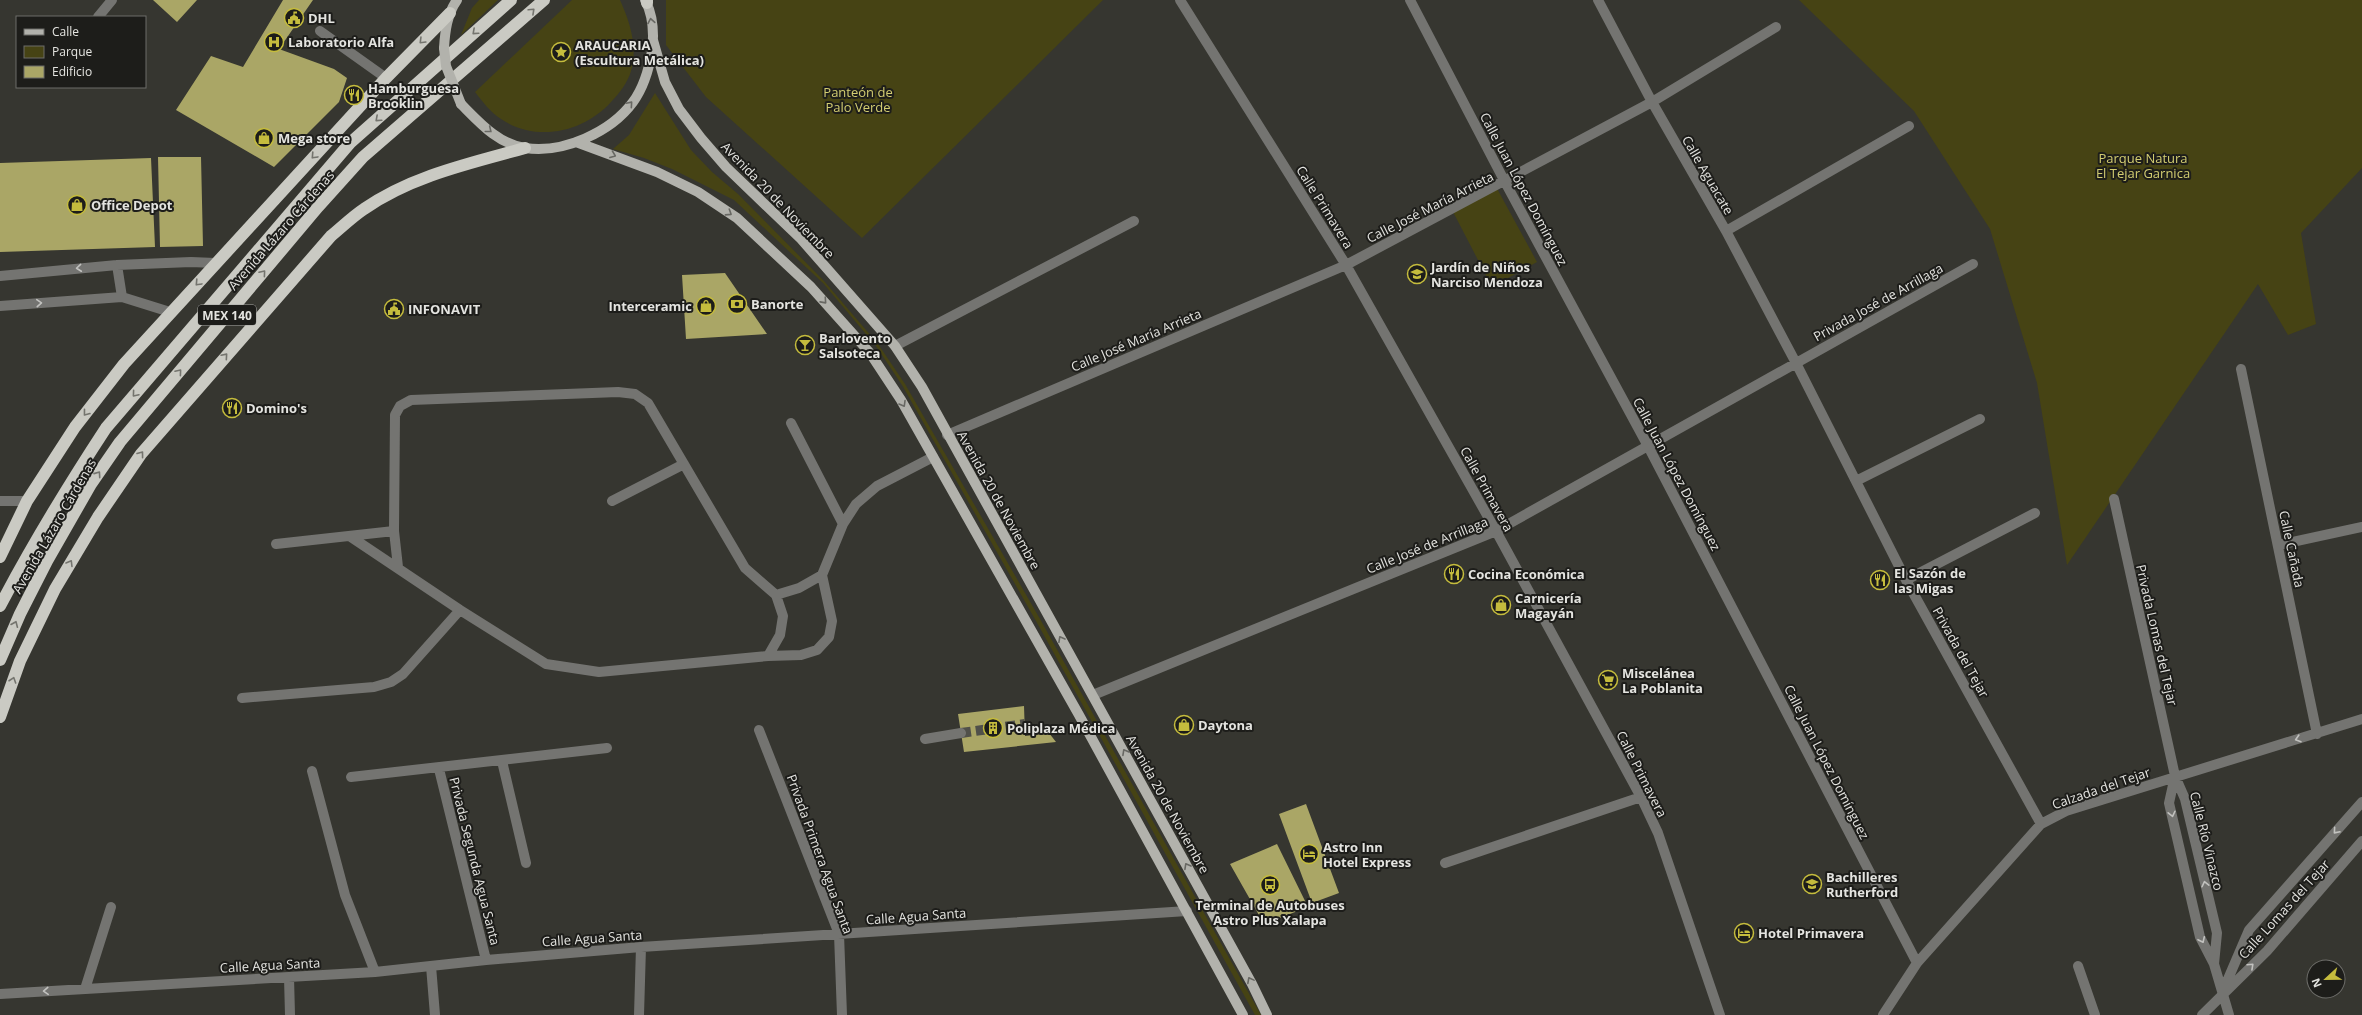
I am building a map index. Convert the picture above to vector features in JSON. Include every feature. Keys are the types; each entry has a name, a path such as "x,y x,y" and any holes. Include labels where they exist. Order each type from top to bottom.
{"highway":[{"name":"Avenida Lázaro Cárdenas","path":"0,606 36,540 106,428 350,143 511,0"},
{"name":"Avenida Lázaro Cárdenas","path":"0,660 20,614 46,561 91,484 120,442 318,207 363,157 544,0"},
{"path":"0,556 27,501 75,427 124,364 170,312 454,4"},
{"path":"0,717 20,661 55,589 98,516 141,454 331,236 365,208 404,187 448,170 525,148"}],"main road":[{"path":"454,4 445,33 444,48 446,66 461,104 499,138 525,148 555,148 576,142 610,125 633,102 648,72 653,40 646,1"},
{"name":"Avenida 20 de Noviembre","path":"653,40 665,82 679,109 701,138 726,167 801,238 895,346 922,387 947,435 1093,695 1252,984 1267,1015"},
{"path":"576,142 657,172 698,192 737,218 811,287 870,353 901,400 1187,911 1243,1015"}],"street":[{"path":"99,16 112,0"},
{"name":"Calle Primavera","path":"1180,0 1346,265 1496,531 1641,797 1658,833 1720,1015"},
{"name":"Calle Juan López Domínguez","path":"1410,0 1505,182 1648,446 1917,963"},
{"name":"Calle Aguacate","path":"1598,0 1652,102 1726,231 1796,363"},
{"name":"Calle José María Arrieta","path":"947,435 1346,265 1505,182 1652,102 1776,27"},
{"path":"320,31 386,78"},
{"path":"1726,231 1909,126"},
{"path":"895,346 1134,221"},
{"path":"0,276 117,265 191,262 215,263"},
{"name":"Privada José de Arrillaga","path":"1796,363 1973,264"},
{"path":"117,265 122,297"},
{"path":"0,306 122,297 170,312"},
{"name":"Calle José de Arrillaga","path":"1093,695 1496,531 1796,363"},
{"name":"Privada del Tejar","path":"1796,363 1906,580 2041,824"},
{"name":"Calle Cañada","path":"2241,369 2317,734"},
{"path":"398,567 394,531 395,415 400,406 411,400 618,392 635,394 648,403 745,568 776,595 783,616 780,635 768,656"},
{"path":"1856,481 1980,419"},
{"path":"791,423 842,524"},
{"path":"351,537 398,567 460,610 546,664 599,672 768,656 801,655 817,650 829,637 832,621 822,575 842,524 856,504 877,486 933,457"},
{"path":"612,501 684,464"},
{"name":"Privada Lomas del Tejar","path":"2114,500 2175,776"},
{"path":"0,502 27,501"},
{"path":"1906,580 2036,514"},
{"path":"2278,545 2362,527"},
{"path":"276,544 351,537 394,531"},
{"path":"776,595 799,588 822,575"},
{"path":"242,698 374,687 391,682 403,674 460,610"},
{"name":"Calzada del Tejar","path":"1883,1015 1917,963 2041,824 2066,810 2362,719"},
{"name":"Privada Primera Agua Santa","path":"759,730 839,934 842,1015"},
{"path":"925,739 961,733"},
{"name":"Privada Segunda Agua Santa","path":"351,777 439,769 607,748"},
{"path":"502,761 526,863"},
{"name":"Privada Segunda Agua Santa","path":"439,769 486,960"},
{"path":"312,771 345,894 375,972"},
{"name":"Calle Río Vinazco","path":"2175,776 2185,799 2217,933 2214,964"},
{"name":"Calle Río Vinazco","path":"2175,776 2169,803 2200,937 2214,964 2229,1015"},
{"path":"1445,863 1641,797"},
{"name":"Calle Lomas del Tejar","path":"2222,993 2249,930 2362,802"},
{"name":"Calle Lomas del Tejar","path":"2222,993 2267,951 2362,841"},
{"path":"85,989 111,907"},
{"name":"Calle Agua Santa","path":"0,994 375,972 486,960 641,947 1187,911"},
{"path":"639,1015 641,947"},
{"path":"431,966 435,1015"},
{"path":"2078,966 2095,1015"},
{"path":"289,977 290,1015"},
{"path":"2202,1015 2222,993"}],"green space":[{"path":"479,0 498,0 461,35 472,8"},
{"path":"572,0 620,0 630,26 634,53 631,71 623,88 611,102 587,121 574,127 559,131 530,131 501,119 487,107 475,92"},
{"name":"Panteón de Palo Verde","path":"666,0 1103,0 862,238 706,97 666,45"},
{"name":"Parque Natura El Tejar Garnica","path":"1799,0 2362,0 2362,168 2301,233 2316,324 2288,335 2258,284 2067,565 2037,383 1990,229 1914,111"},
{"path":"655,93 691,150 712,172 738,194 824,281 878,344 905,384 1040,619 1261,1015 1255,1015 1036,621 902,385 876,346 823,283 734,200 672,169 644,158 613,149 629,135"},
{"path":"1494,183 1537,262 1492,287 1450,206"}],"building":[{"path":"153,0 197,0 177,22"},
{"name":"Mega store","path":"283,0 313,0 279,49 334,69 347,78 339,102 274,167 176,110 211,56 243,67"},
{"path":"158,157 201,157 203,246 160,247"},
{"name":"Office Depot","path":"151,158 155,247 0,252 0,163"},
{"name":"Interceramic","path":"725,273 767,334 686,339 682,275"},
{"name":"Poliplaza Médica","path":"1024,706 1025,736 1049,733 1056,742 964,752 958,714"},
{"name":"Astro Inn Hotel Express","path":"1306,804 1339,893 1312,903 1279,814"},
{"name":"Terminal de Autobuses Astro Plus Xalapa","path":"1277,844 1308,907 1264,924 1230,864"}],"tunnel":[{"path":"961,733 1025,724"}],"place":[{"name":"DHL","path":"294,18"},
{"name":"Laboratorio Alfa","path":"274,42"},
{"name":"ARAUCARIA (Escultura Metálica)","path":"561,52"},
{"name":"Hamburguesa Brooklin","path":"354,95"},
{"name":"Mega store","path":"264,138"},
{"name":"Office Depot","path":"77,205"},
{"name":"Jardín de Niños Narciso Mendoza","path":"1417,274"},
{"name":"Banorte","path":"737,304"},
{"name":"Interceramic","path":"706,306"},
{"name":"INFONAVIT","path":"394,309"},
{"name":"Barlovento Salsoteca","path":"805,345"},
{"name":"Domino's","path":"232,408"},
{"name":"Cocina Económica","path":"1454,574"},
{"name":"El Sazón de las Migas","path":"1880,580"},
{"name":"Carnicería Magayán","path":"1501,605"},
{"name":"Miscelánea La Poblanita","path":"1608,680"},
{"name":"Daytona","path":"1184,725"},
{"name":"Poliplaza Médica","path":"993,728"},
{"name":"Astro Inn Hotel Express","path":"1309,854"},
{"name":"Bachilleres Rutherford","path":"1812,884"},
{"name":"Terminal de Autobuses Astro Plus Xalapa","path":"1270,885"},
{"name":"Hotel Primavera","path":"1744,933"}]}
